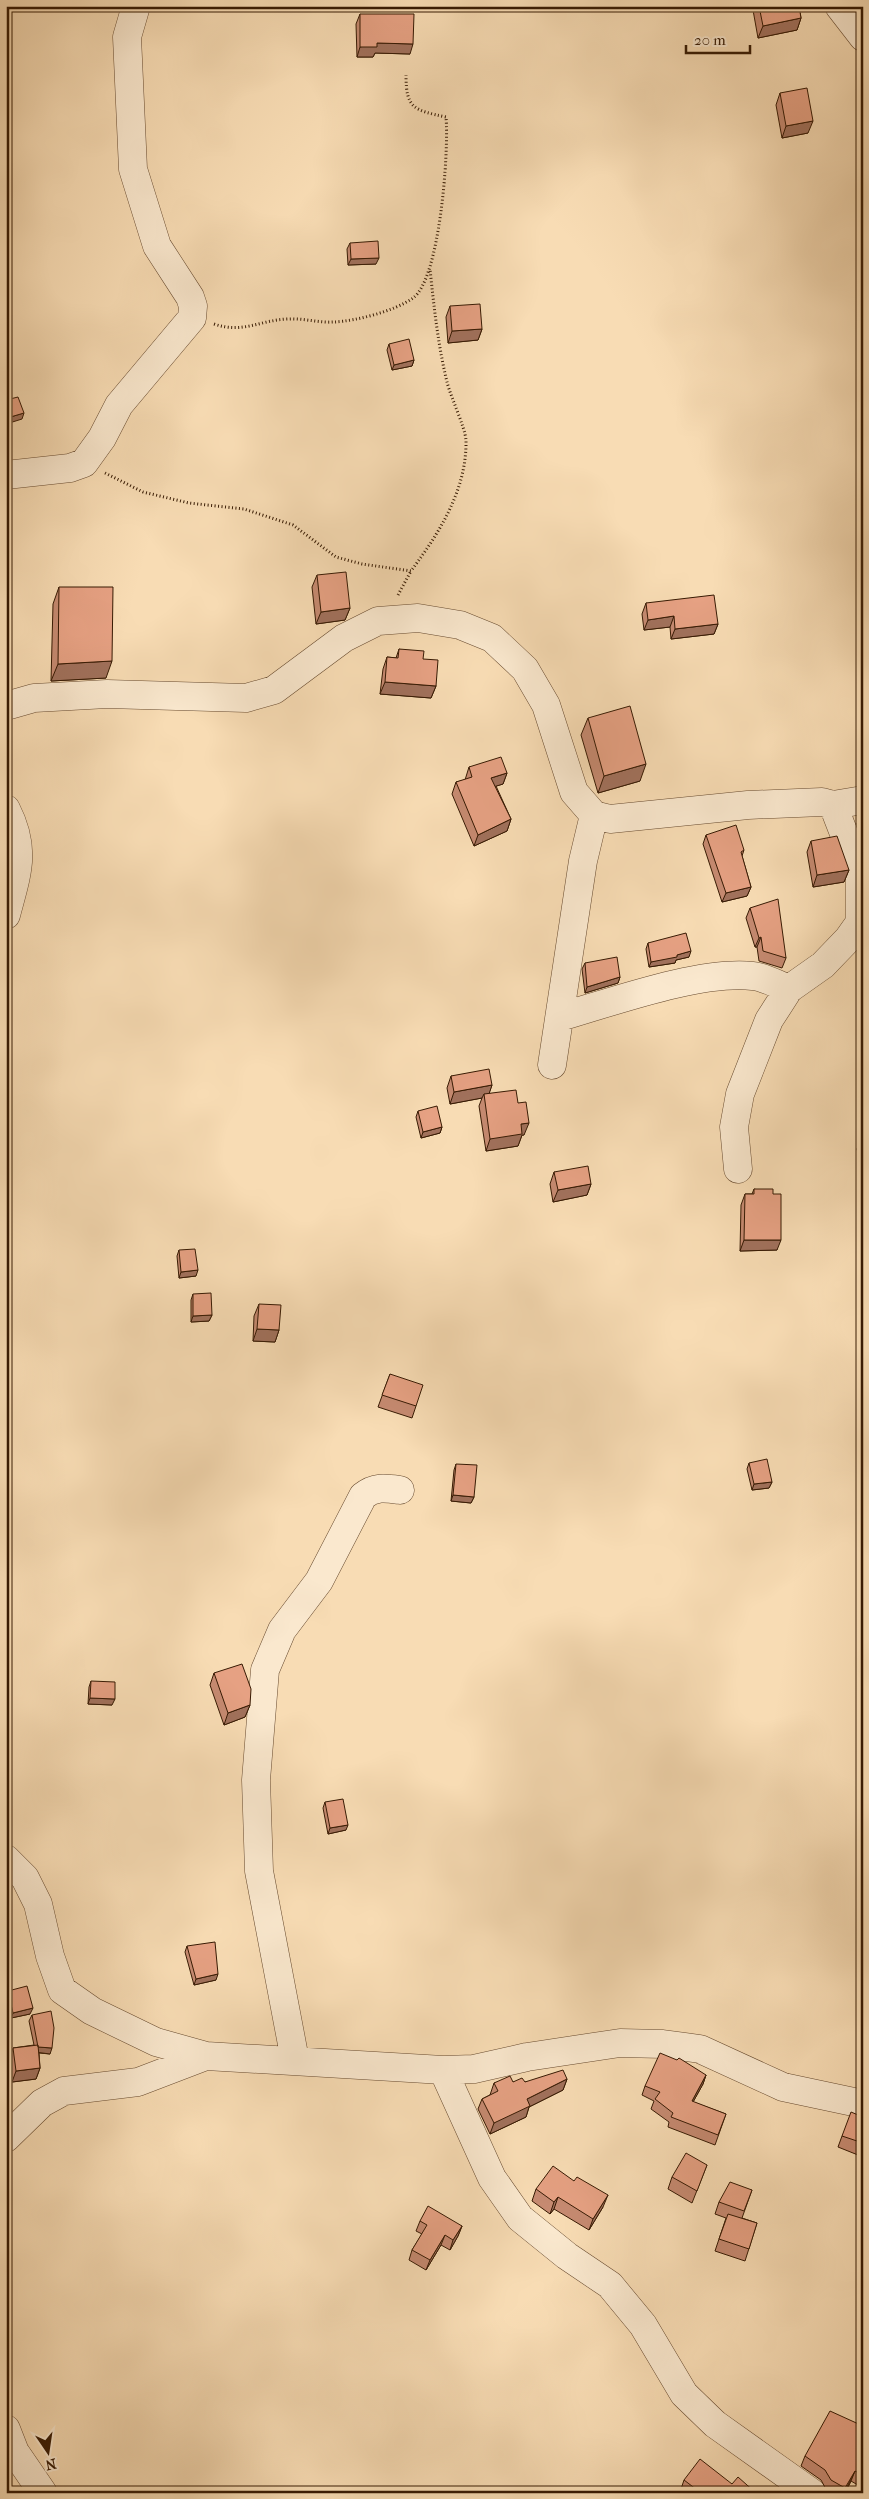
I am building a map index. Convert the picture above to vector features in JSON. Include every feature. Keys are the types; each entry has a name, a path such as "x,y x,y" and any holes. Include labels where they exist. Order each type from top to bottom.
{"street":[{"path":"6,475 70,468 84,463 102,438 119,405 192,318 193,306 190,297 157,246 133,169 127,37 136,6"},
{"path":"839,6 863,37"},
{"path":"6,706 34,698 106,694 246,698 274,690 344,638 378,621 418,618 460,625 492,638 525,668 546,705 574,792 594,815 610,819 748,805 822,802 833,805 863,800"},
{"path":"738,1168 734,1127 740,1094 769,1020 789,989 823,966 848,939 860,922 860,875 833,805"},
{"path":"6,809 20,846 16,876 6,915"},
{"path":"552,1065 583,861 594,815"},
{"path":"560,1017 666,988 716,977 754,976 789,989"},
{"path":"295,2060 259,1872 256,1780 265,1670 282,1630 318,1581 363,1496 372,1489 400,1490"},
{"path":"6,1859 25,1878 38,1904 50,1956 62,1990 92,2011 148,2038 206,2056 444,2070 474,2069 527,2057 620,2043 663,2044 700,2050 783,2088 863,2104"},
{"path":"6,2138 42,2103 64,2091 138,2082 206,2056"},
{"path":"444,2070 492,2178 520,2218 567,2256 610,2285 643,2326 684,2394 714,2424 812,2493"},
{"path":"6,2429 15,2452 43,2493"}],"path":[{"path":"84,463 143,492 189,503 244,508 293,525 336,557 362,564 410,571 441,529 460,485 466,439 447,381 435,317 430,269 442,199 447,135 446,117 430,114 412,105 406,97 406,75"},
{"path":"192,318 230,330 288,319 342,321 384,312 415,297 430,269"}],"building":[{"path":"759,6 799,6 801,18 763,26"},
{"path":"360,14 414,14 413,44 377,43 377,47 360,47"},
{"path":"807,88 813,121 786,126 780,93"},
{"path":"378,241 379,258 351,259 350,243"},
{"path":"480,304 482,329 452,331 450,306"},
{"path":"409,339 414,360 394,365 389,344"},
{"path":"18,397 24,413 7,418 6,400"},
{"path":"346,572 350,608 321,612 317,575"},
{"path":"59,587 113,587 112,661 58,664"},
{"path":"714,595 718,624 675,629 674,616 648,620 646,603"},
{"path":"399,649 424,651 423,659 438,660 436,686 385,682 387,657 398,658"},
{"path":"630,706 646,764 604,776 588,718"},
{"path":"501,757 507,773 491,778 511,819 478,835 456,782 472,777 469,767"},
{"path":"863,817 863,827 859,818"},
{"path":"736,825 744,850 741,852 751,887 726,893 706,835"},
{"path":"837,836 849,870 817,875 811,841"},
{"path":"778,899 786,958 763,951 761,937 759,938 750,908"},
{"path":"686,933 691,951 677,955 677,957 651,962 648,943"},
{"path":"617,957 620,977 587,987 585,963"},
{"path":"489,1069 492,1085 454,1092 451,1076"},
{"path":"516,1090 518,1103 526,1102 529,1123 521,1124 522,1134 490,1139 484,1094"},
{"path":"437,1106 442,1127 423,1132 418,1111"},
{"path":"588,1166 591,1184 558,1190 554,1172"},
{"path":"754,1189 773,1189 773,1194 781,1194 781,1240 744,1240 745,1194 754,1194"},
{"path":"195,1249 198,1270 181,1272 179,1250"},
{"path":"211,1293 212,1315 193,1316 193,1294"},
{"path":"259,1304 281,1305 279,1330 257,1329"},
{"path":"390,1374 423,1385 416,1406 382,1395"},
{"path":"767,1459 772,1482 754,1484 749,1463"},
{"path":"456,1464 477,1465 474,1497 453,1495"},
{"path":"242,1664 251,1689 250,1705 228,1713 214,1673"},
{"path":"91,1681 115,1682 115,1699 90,1698"},
{"path":"343,1799 348,1825 330,1828 325,1802"},
{"path":"215,1942 218,1974 196,1979 187,1946"},
{"path":"27,1986 33,2008 13,2013 8,1991"},
{"path":"51,2011 54,2028 52,2048 38,2047 32,2015"},
{"path":"38,2045 40,2068 16,2071 13,2048"},
{"path":"660,2053 677,2060 679,2058 706,2075 692,2101 726,2114 718,2135 671,2117 673,2113 655,2099 660,2092 645,2086"},
{"path":"563,2070 567,2079 527,2099 530,2106 494,2123 482,2099 498,2091 494,2083 510,2076 513,2082 522,2078 525,2082"},
{"path":"851,2112 863,2117 863,2143 842,2136"},
{"path":"686,2153 707,2165 697,2191 672,2177"},
{"path":"553,2166 574,2181 577,2177 608,2195 593,2219 558,2197 554,2202 536,2189"},
{"path":"730,2182 752,2190 744,2211 719,2202"},
{"path":"428,2206 462,2226 453,2240 445,2235 430,2260 412,2250 427,2225 420,2221"},
{"path":"728,2214 757,2223 749,2249 719,2239"},
{"path":"830,2411 863,2426 863,2475 855,2471 845,2488 831,2480 825,2470 805,2456"},
{"path":"700,2459 732,2484 738,2477 756,2493 701,2493 684,2480"}]}
